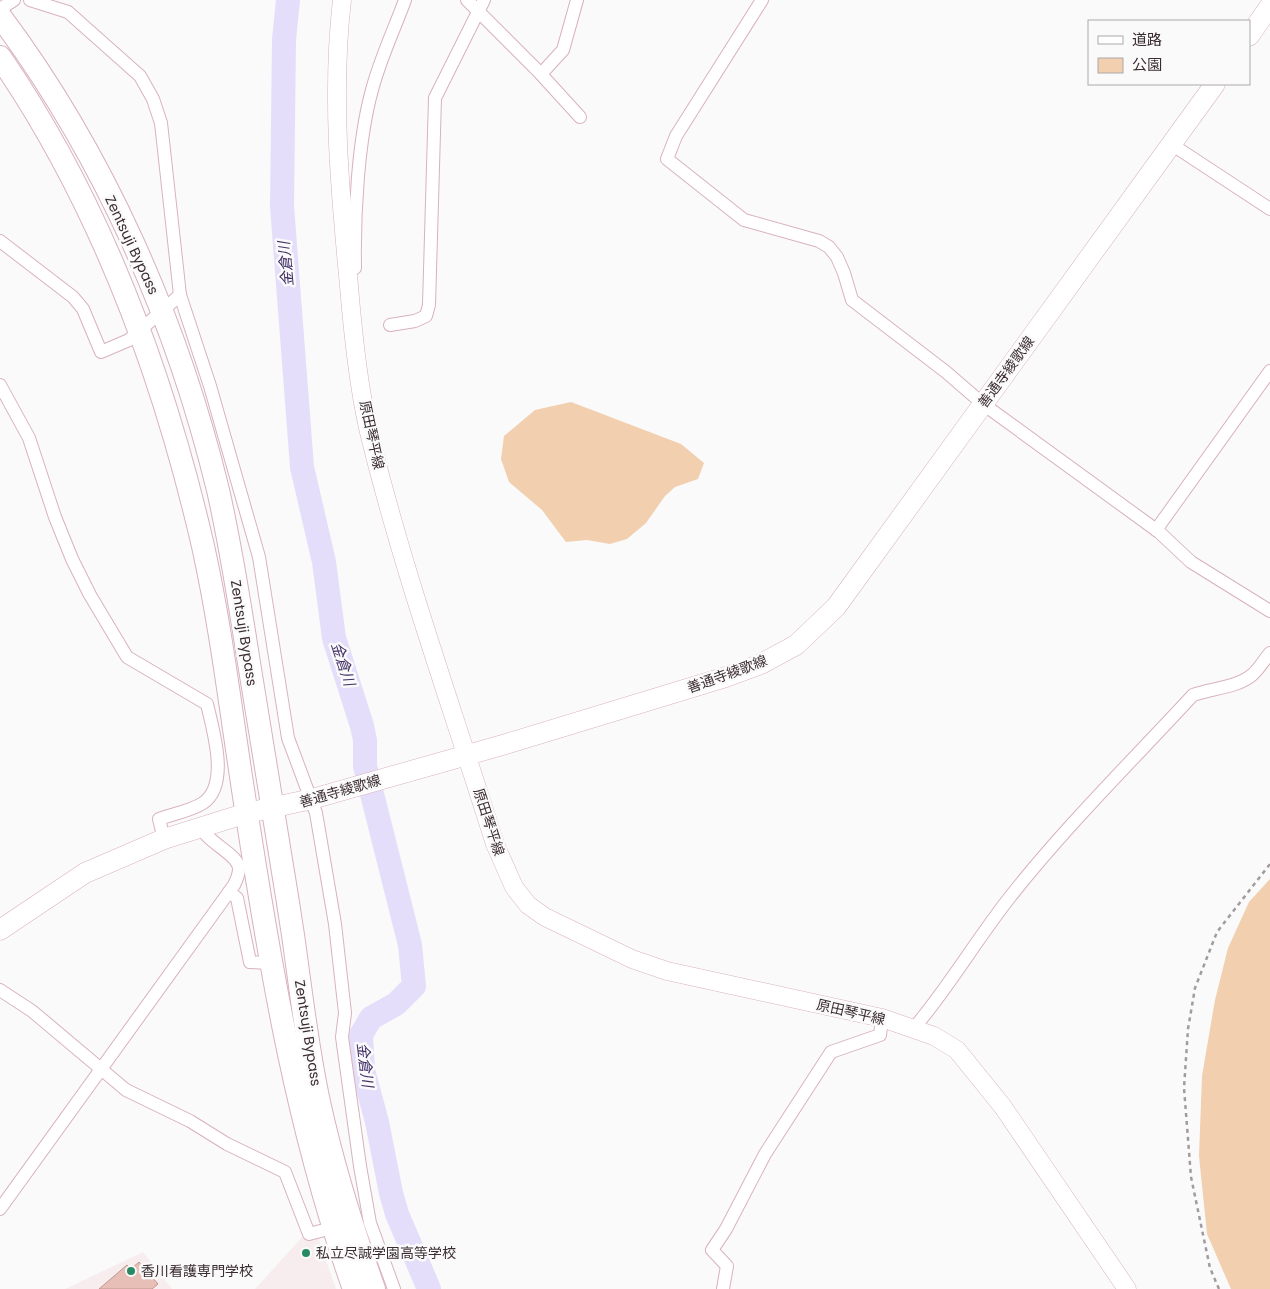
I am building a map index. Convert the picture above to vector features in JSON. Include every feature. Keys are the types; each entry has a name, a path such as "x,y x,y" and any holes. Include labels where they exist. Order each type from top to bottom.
{"highway":[{"name":"Zentsuji Bypass","path":"0,16 22,45 77,136 138,252 184,375 218,489 230,545 274,808 318,1098 351,1223 374,1289"},
{"name":"Zentsuji Bypass","path":"0,57 35,111 60,156 110,257 140,330 174,431 203,549 272,963 298,1102 332,1228 354,1289"}],"main road":[{"name":"原田琴平線","path":"342,0 337,42 341,211 352,327 369,430 397,538 506,872 514,887 528,905 545,917 632,959 667,972 882,1018 934,1036 957,1050 977,1072 1127,1289"},
{"path":"1250,35 1270,6"},
{"name":"善通寺綾歌線","path":"0,930 85,873 164,839 247,813 317,798 726,677 761,664 796,645 836,607 1214,85"}],"street":[{"path":"0,10 14,0"},
{"path":"30,0 68,12"},
{"path":"54,0 140,76 153,99 160,123 180,295 210,386 259,557 288,738 317,798 335,924 345,1013 342,1037 352,1094 360,1166 370,1223 394,1289"},
{"path":"349,286 355,272 354,231 362,144 372,90 405,0"},
{"path":"467,0 482,6 580,117"},
{"path":"541,74 563,50 577,0"},
{"path":"762,0 676,136 667,159 744,220 819,240 829,247 844,273 852,300 946,372 983,404 1156,530 1191,562 1270,611"},
{"path":"390,325 415,321 426,316 429,305 435,98 461,42 482,6"},
{"path":"1171,144 1270,209"},
{"path":"0,241 73,298 83,309 101,352 129,340 180,295"},
{"path":"1156,530 1270,371"},
{"path":"0,385 29,438 55,518 72,558 90,595 128,657 206,704 216,744 218,784 204,803 159,819 164,839"},
{"path":"914,1028 943,994 1010,897 1089,806 1193,695 1209,689 1227,687 1252,675 1270,653"},
{"path":"0,1209 234,885 240,870 236,861 210,840 202,827"},
{"path":"229,892 237,898 250,962 272,963"},
{"path":"0,990 32,1011 126,1090 190,1121 227,1144 285,1172 309,1234 332,1228"},
{"path":"723,1289 727,1266 712,1250 726,1229 765,1154 831,1052 880,1035 882,1018"}],"path":[{"path":"1219,1289 1210,1268 1191,1177 1184,1088 1188,1028 1195,988 1217,932 1270,864"}],"shaded area":[{"name":"私立尽誠学園高等学校","path":"305,1234 318,1237 336,1289 255,1289"},
{"name":"香川看護専門学校","path":"143,1252 172,1289 65,1289"}],"green space":[{"path":"571,402 681,444 704,463 698,479 675,487 665,496 646,523 627,539 610,544 587,540 566,542 542,510 509,482 501,459 504,436 535,410"},
{"path":"1270,879 1270,1289 1231,1289 1207,1234 1199,1156 1202,1076 1215,1000 1228,948 1249,902"}],"building":[{"path":"139,1262 158,1284 152,1289 99,1289 127,1265 131,1269"}],"waterway":[{"name":"金倉川","path":"288,0 284,40 282,206 302,467 324,562 334,638 362,726 365,740 365,766 410,945 414,986 396,1004 371,1018 361,1035 363,1070 377,1122 397,1214 429,1289"}],"place":[{"name":"私立尽誠学園高等学校","path":"306,1253"},
{"name":"香川看護専門学校","path":"131,1271"}]}
